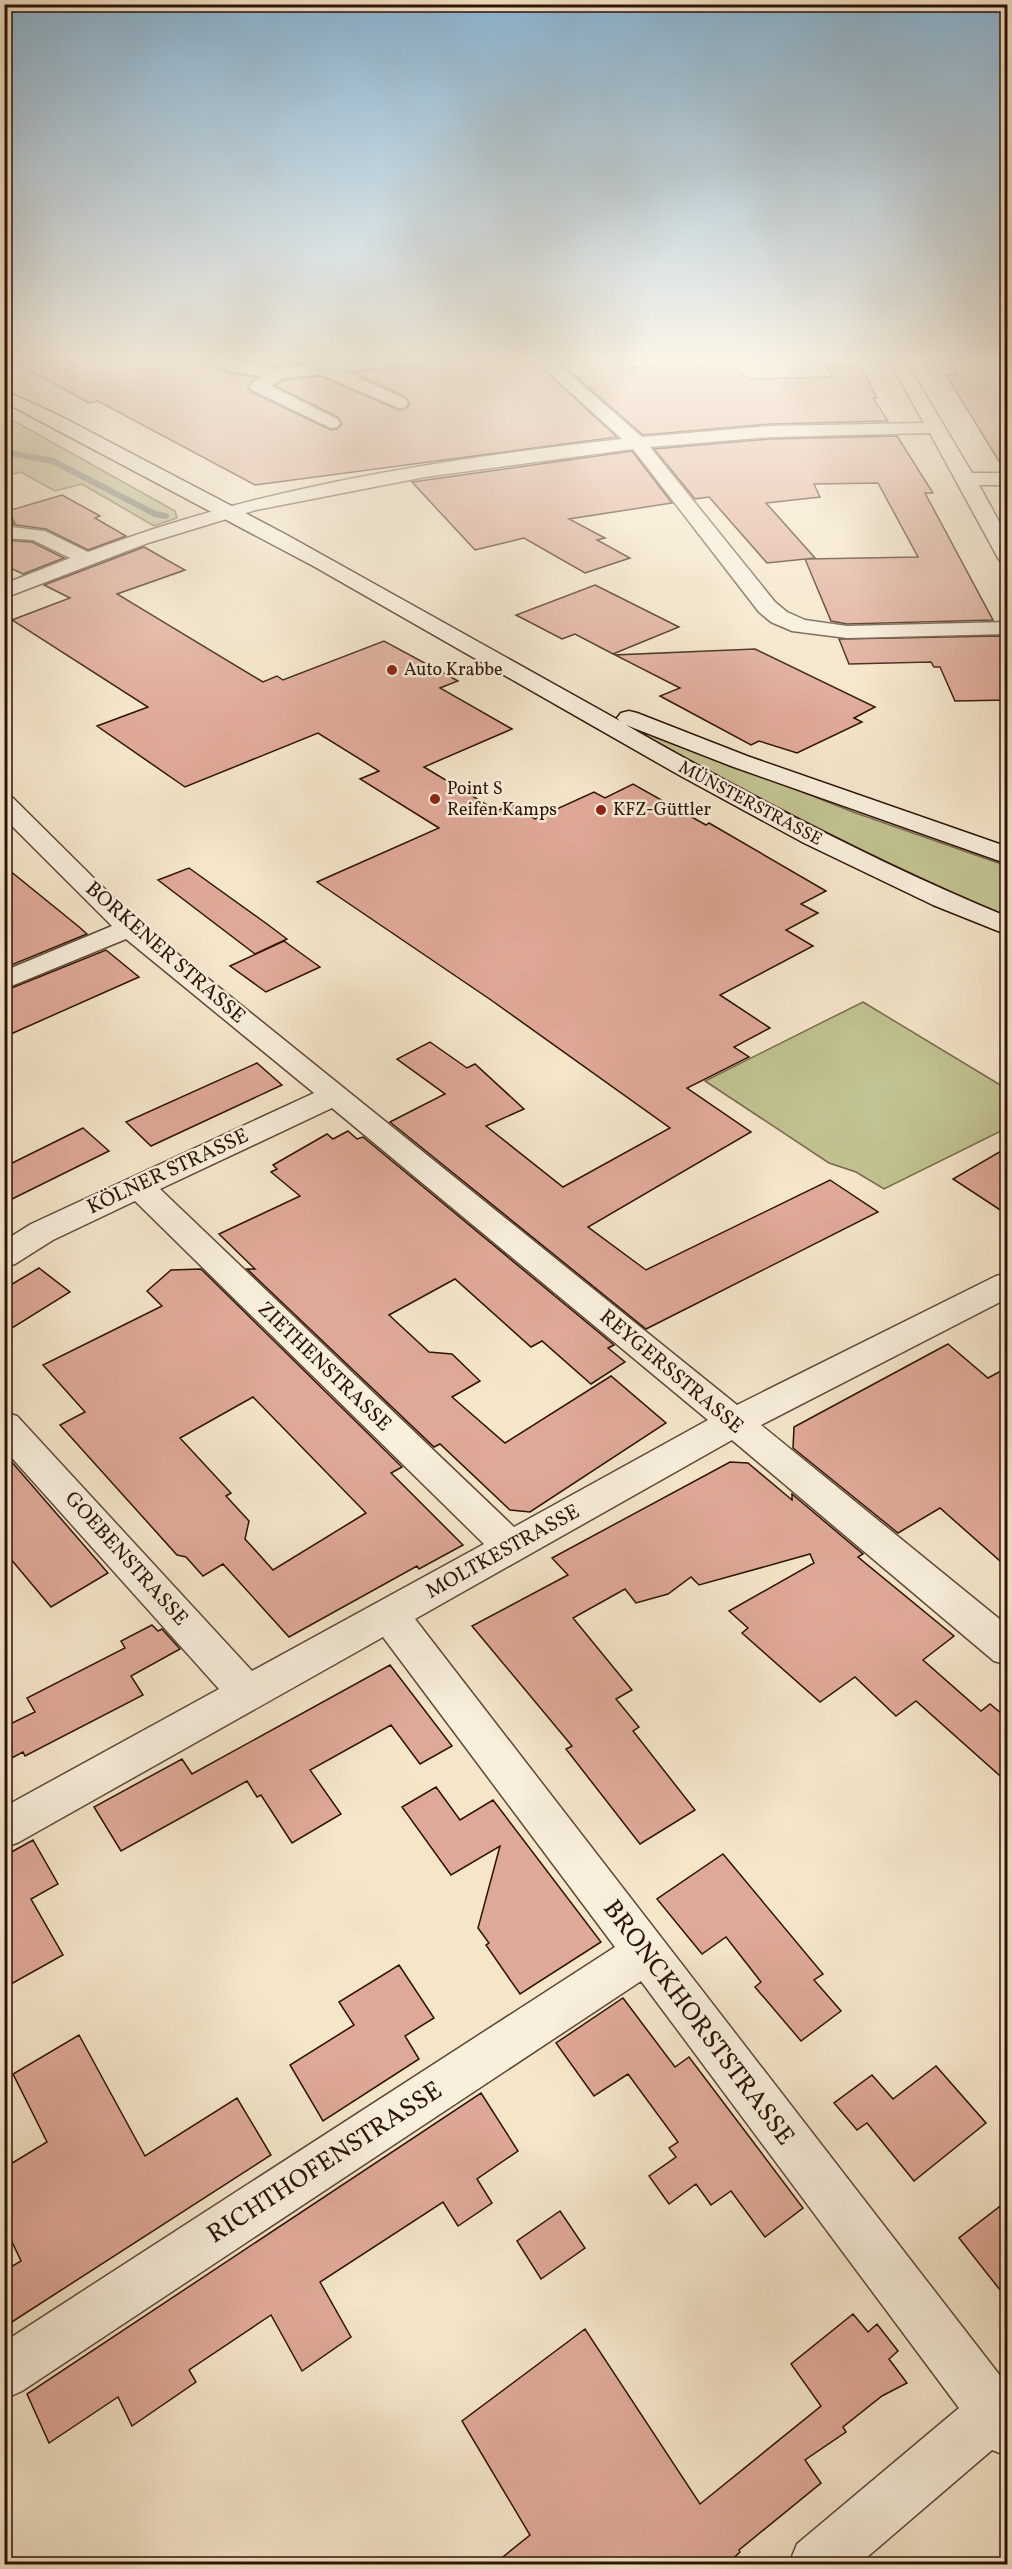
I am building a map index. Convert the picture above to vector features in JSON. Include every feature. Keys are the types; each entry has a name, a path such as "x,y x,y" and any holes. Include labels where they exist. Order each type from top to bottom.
{"street":[{"name":"MÜNSTERSTRASSE","path":"160,477 501,663 674,763 816,840 940,900 1008,927"},
{"path":"4,592 86,559 227,512 391,477"},
{"path":"665,477 760,598 779,617 800,626 847,632 1008,628"},
{"path":"1008,479 966,479 1008,558"},
{"path":"4,532 38,534 54,540 86,559"},
{"name":"MÜNSTERSTRASSE","path":"501,663 628,718 717,752 1008,856"},
{"name":"BORKENER STRASSE","path":"4,802 129,928 335,1095"},
{"path":"4,981 129,928"},
{"name":"KÖLNER STRASSE","path":"4,1256 42,1232 335,1095"},
{"name":"REYGERSSTRASSE","path":"335,1095 1008,1649"},
{"name":"ZIETHENSTRASSE","path":"138,1186 511,1547"},
{"name":"MOLTKESTRASSE","path":"4,1829 733,1423 1008,1284"},
{"name":"GOEBENSTRASSE","path":"4,1425 248,1694"},
{"name":"BRONCKHORSTSTRASSE","path":"390,1616 1001,2422"},
{"name":"RICHTHOFENSTRASSE","path":"4,2373 645,1953"},
{"path":"817,2565 1001,2422"}],"green space":[{"path":"30,477 114,477 175,511 177,518 154,526 82,484 55,491"},
{"path":"648,731 853,812 1007,866 1007,917 894,871 645,738 640,733"},
{"path":"863,1002 1007,1089 1007,1128 884,1189 856,1172 829,1163 705,1081"}],"building":[{"path":"240,477 316,477 255,485"},
{"path":"448,477 652,477 672,503 569,519 605,538 597,540 630,558 585,573 524,538 475,550 412,482"},
{"path":"677,477 923,477 933,493 925,493 993,620 847,624 831,621 805,559 767,563 709,497 695,499","holes":["878,483 918,557 806,559 815,558 766,503 820,497 814,484"]},
{"path":"62,495 100,516 95,518 126,536 88,550 46,529 9,524 15,523 8,511"},
{"path":"4,540 32,542 64,558 23,574 4,565"},
{"path":"144,547 185,570 117,594 263,682 277,676 283,680 384,641 458,681 440,688 512,729 424,767 497,811 511,804 535,819 594,792 605,798 633,784 706,825 709,823 826,891 801,904 818,913 786,930 813,946 720,995 770,1028 734,1047 749,1057 687,1088 751,1132 588,1227 646,1270 830,1180 878,1212 646,1329 390,1122 445,1094 397,1059 430,1042 467,1068 475,1064 524,1109 486,1126 563,1187 670,1128 491,1000 317,882 439,828 360,779 379,771 318,733 185,787 97,726 148,707 12,620 70,598 44,585"},
{"path":"595,585 679,627 613,654 575,634 562,639 516,615"},
{"path":"1002,636 1008,646 1008,700 955,701 940,667 934,667 931,662 849,664 839,639"},
{"path":"755,649 875,707 854,718 862,722 797,753 759,741 751,745 660,696 680,688 615,655"},
{"path":"4,866 78,926 87,934 4,968"},
{"path":"189,868 287,939 255,954 158,880"},
{"path":"284,941 320,967 266,992 230,966"},
{"path":"106,950 139,977 4,1037 4,991"},
{"path":"257,1063 282,1085 151,1146 126,1122"},
{"path":"83,1128 109,1151 4,1203 4,1167"},
{"path":"348,1131 357,1139 363,1137 614,1345 608,1348 625,1362 591,1384 542,1341 531,1347 455,1279 389,1315 429,1352 452,1354 480,1381 452,1397 505,1443 611,1376 666,1423 530,1512 510,1510 440,1444 434,1447 247,1269 255,1269 219,1234 300,1196 271,1172 277,1169 273,1165 327,1134 333,1139"},
{"path":"1008,1147 1008,1215 953,1179"},
{"path":"39,1268 70,1292 4,1333 4,1289"},
{"path":"201,1269 402,1467 391,1473 463,1545 419,1569 417,1566 289,1637 223,1564 203,1576 186,1557 177,1555 60,1425 85,1412 43,1365 162,1306 147,1291 171,1270","holes":["253,1397 366,1513 273,1570 245,1539 249,1521 226,1496 231,1493 180,1438"]},
{"path":"948,1344 988,1378 1008,1367 1008,1568 940,1508 898,1533 793,1448 794,1427"},
{"path":"4,1453 108,1573 51,1607 4,1551"},
{"path":"730,1462 748,1463 792,1500 792,1494 863,1554 858,1557 954,1636 923,1660 981,1711 990,1704 1008,1719 1008,1783 916,1701 896,1716 855,1677 820,1702 742,1633 748,1628 729,1611 814,1563 810,1554 699,1585 691,1577 668,1594 636,1603 625,1589 573,1618 632,1690 616,1699 639,1727 633,1731 695,1810 640,1844 566,1749 572,1746 472,1626 568,1575 552,1558"},
{"path":"152,1625 158,1631 162,1629 180,1649 131,1676 143,1695 25,1756 23,1752 4,1762 4,1727 35,1712 27,1698 125,1648 121,1641"},
{"path":"390,1665 452,1746 420,1764 391,1725 310,1770 341,1814 292,1843 261,1795 257,1797 247,1781 121,1851 94,1807 182,1759 192,1774"},
{"path":"436,1787 460,1820 493,1800 601,1942 520,1994 486,1945 489,1943 478,1928 500,1846 451,1875 402,1807"},
{"path":"33,1840 58,1884 31,1899 63,1955 4,1988 4,1853 6,1855"},
{"path":"723,1854 823,1974 814,1980 841,2011 801,2041 755,1987 761,1982 726,1937 702,1954 657,1899"},
{"path":"399,1965 434,2018 405,2036 419,2059 323,2121 290,2065 354,2025 339,2002"},
{"path":"623,1998 675,2067 689,2057 803,2208 765,2237 731,2191 711,2205 696,2184 669,2204 649,2176 676,2157 669,2148 678,2142 628,2074 594,2096 556,2043"},
{"path":"79,2035 145,2156 237,2098 271,2155 4,2327 4,2271 21,2261 4,2225 4,2168 47,2142 13,2074"},
{"path":"936,2066 986,2123 914,2181 867,2123 857,2130 834,2103 872,2075 893,2099"},
{"path":"481,2093 518,2151 477,2179 492,2203 458,2226 443,2202 320,2282 351,2337 302,2371 271,2315 189,2370 196,2382 132,2426 118,2397 49,2443 27,2394"},
{"path":"1008,2200 1008,2300 959,2238"},
{"path":"560,2211 585,2248 541,2279 517,2241"},
{"path":"853,2314 868,2332 877,2324 898,2351 889,2359 907,2383 882,2396 843,2427 846,2432 805,2460 821,2483 739,2550 740,2552 726,2565 493,2565 530,2535 462,2421 585,2329 700,2504 821,2406 791,2364"}],"waterway":[{"path":"84,477 155,514 166,516"}],"place":[{"name":"Auto Krabbe","path":"392,670"},
{"name":"Point S Reifen Kamps","path":"435,799"},
{"name":"KFZ-Güttler","path":"601,810"}]}
